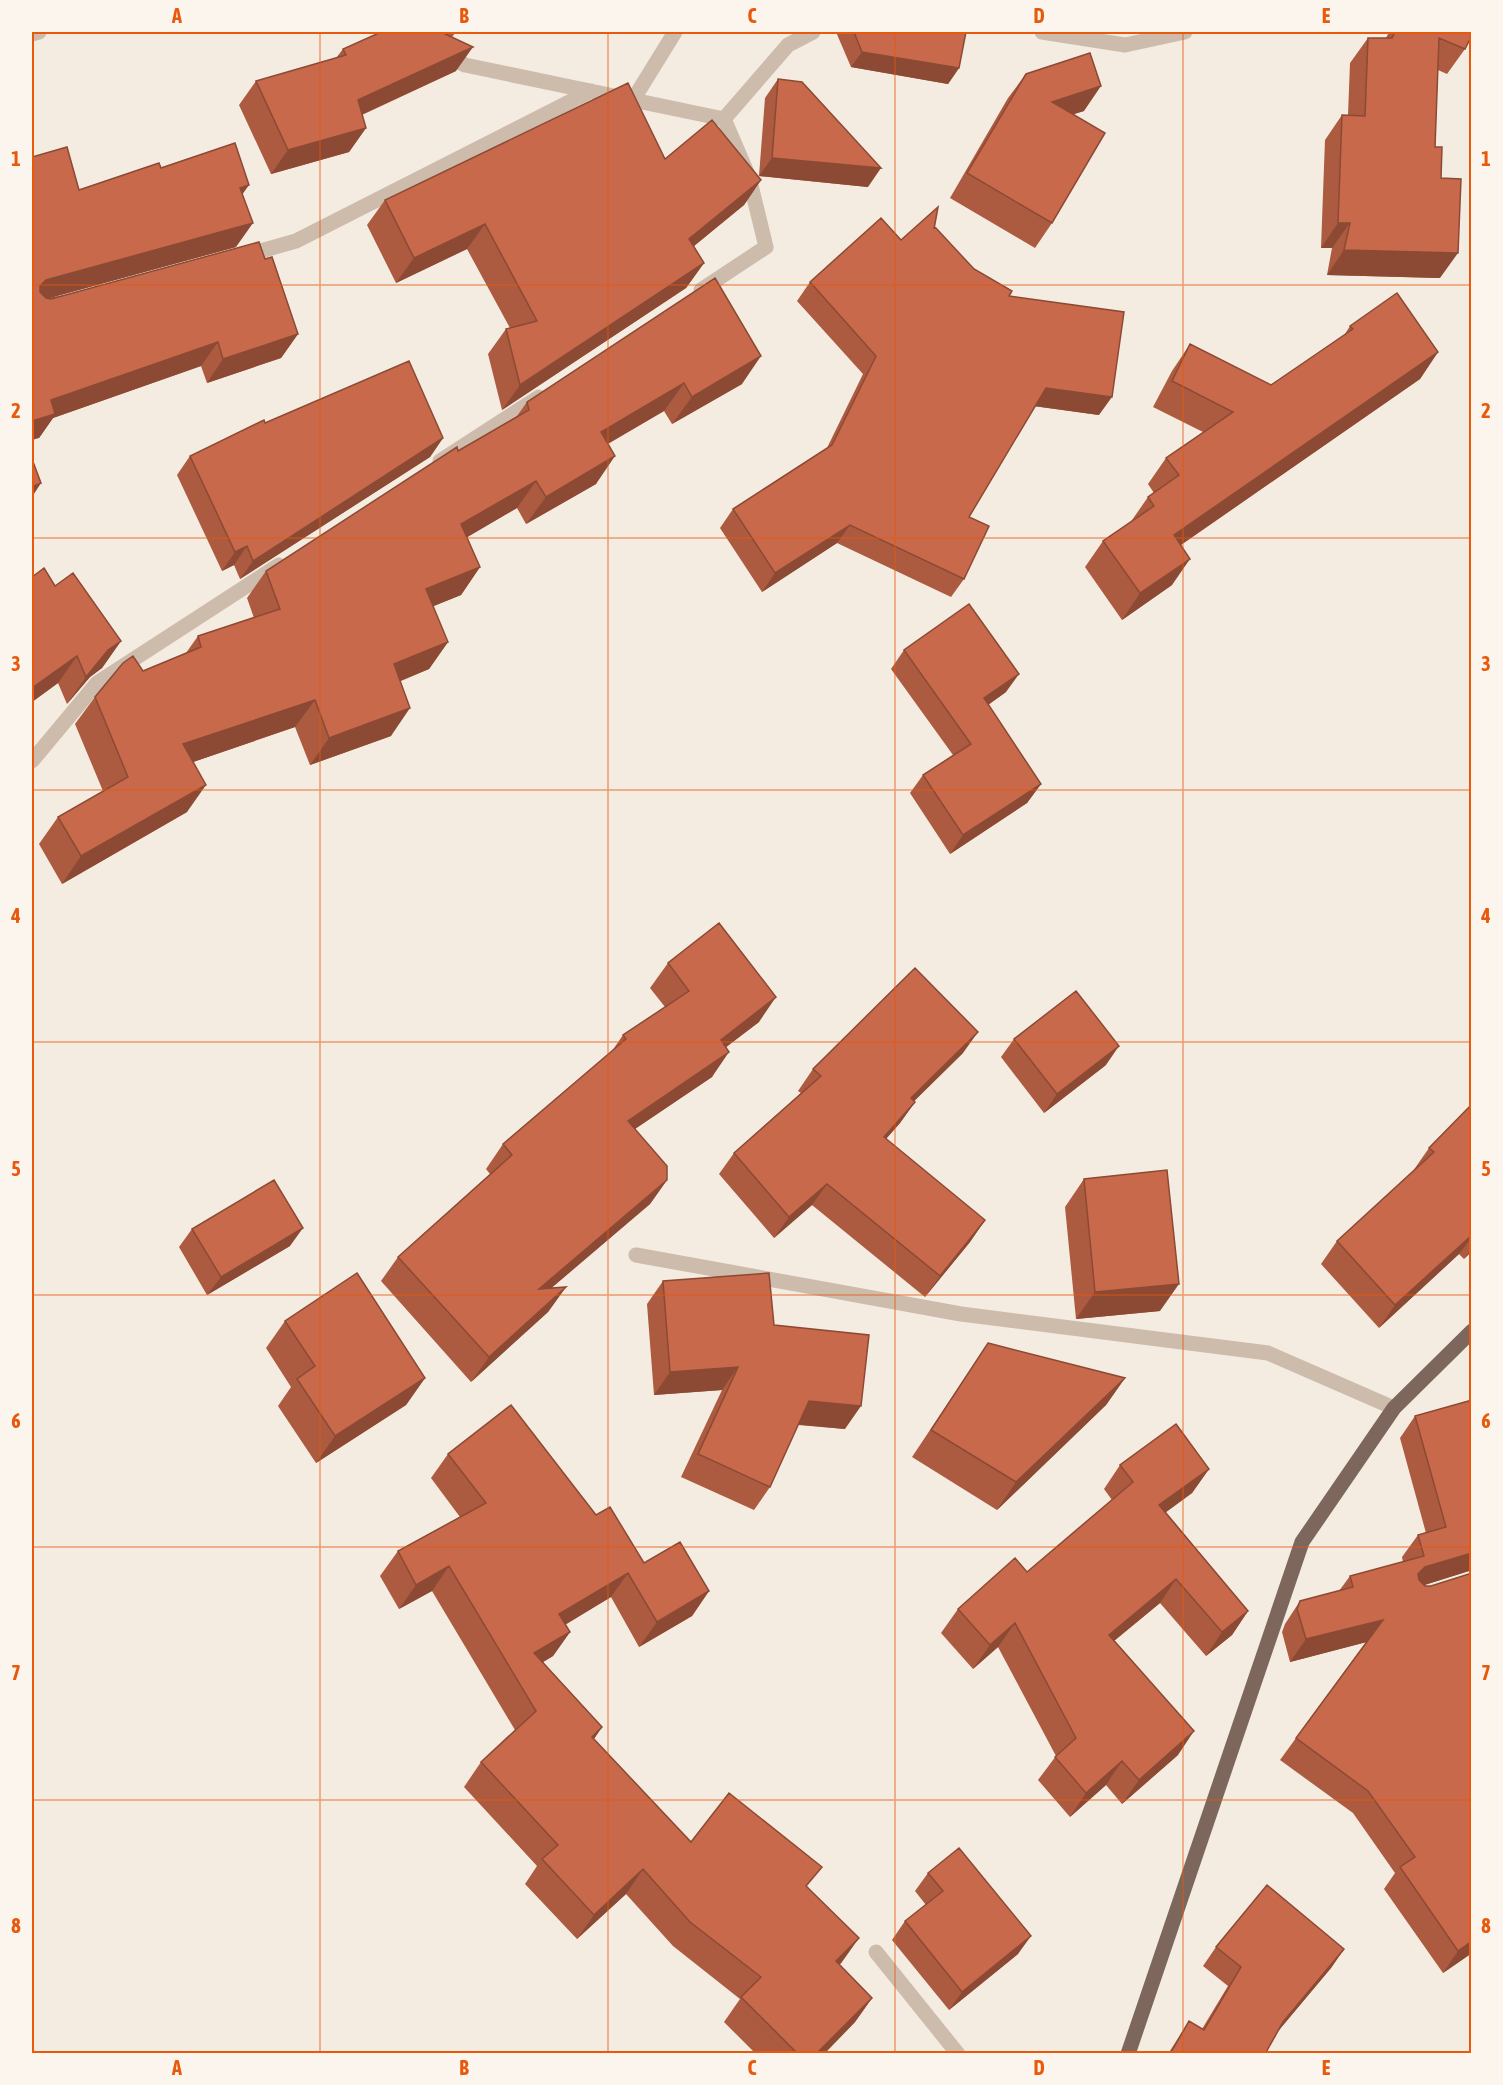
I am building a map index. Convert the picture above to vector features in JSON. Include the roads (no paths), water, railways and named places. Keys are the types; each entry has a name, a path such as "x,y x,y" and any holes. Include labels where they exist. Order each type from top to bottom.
{"main road":[{"path":"1128,2054 1302,1542 1394,1408 1472,1331"}],"street":[{"path":"32,34 39,32"},
{"path":"633,100 675,32"},
{"path":"724,119 788,45 813,32"},
{"path":"1042,32 1125,45 1185,32"},
{"path":"427,46 465,64 724,119"},
{"path":"227,260 296,241 591,91"},
{"path":"689,298 766,246 749,177 724,119"},
{"path":"425,471 553,388"},
{"path":"32,761 97,683 296,554"},
{"path":"636,1255 961,1314 1268,1353 1394,1408"},
{"path":"876,1952 958,2054"}]}
